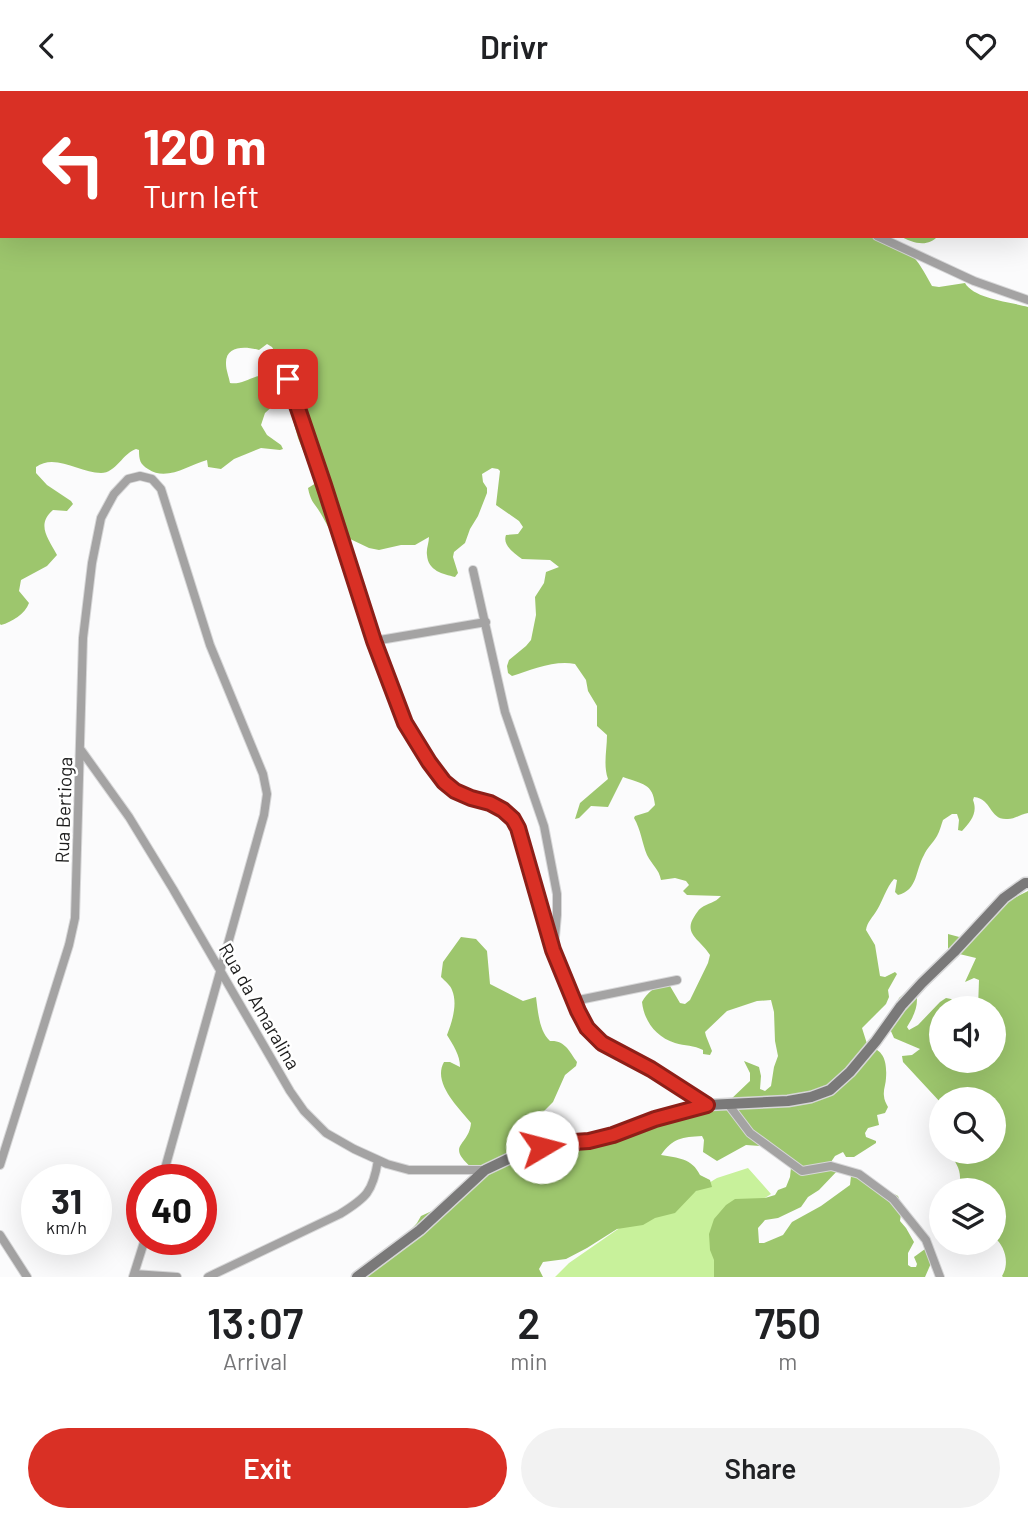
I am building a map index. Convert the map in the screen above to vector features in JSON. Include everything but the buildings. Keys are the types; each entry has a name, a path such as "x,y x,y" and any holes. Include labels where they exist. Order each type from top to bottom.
{"street":[{"path":"881,238 974,281 1028,300"},
{"path":"288,379 374,641 405,723 444,782 455,791 490,803 513,819 518,828 553,950 587,1028 602,1043 651,1069 707,1105"},
{"name":"Rua Bertioga","path":"0,1165 69,945 75,918 83,638 92,563 101,518 114,494 128,479 139,476 152,479 161,489 210,645 263,774 267,794 264,815 220,969"},
{"path":"473,570 505,712 544,826 556,894 557,915 553,950"},
{"path":"374,641 485,622"},
{"name":"Rua da Amaralina","path":"80,749 129,817 304,1111 326,1133 378,1160 409,1170 485,1170"},
{"path":"357,1277 420,1230 485,1170 525,1151 613,1135 655,1119 707,1105 788,1101 830,1090 850,1072 922,983 1004,898 1024,883 1028,883"},
{"path":"166,1164 220,969"},
{"path":"574,1001 677,980"},
{"path":"728,1104 750,1133 802,1171 831,1166 859,1174 892,1199 926,1240 940,1277"},
{"path":"208,1277 360,1202 372,1187 378,1160"},
{"path":"0,1234 27,1277"},
{"path":"140,1255 133,1276 177,1277"}],"green space":[{"path":"0,238 885,238 912,255 932,286 965,283 976,293 1028,307 1028,813 1012,819 1000,818 984,801 974,797 974,813 962,831 958,830 957,814 943,820 909,889 898,895 895,892 897,880 894,879 891,883 866,930 875,945 880,976 885,977 895,972 897,974 888,990 886,1004 862,1028 868,1047 881,1054 886,1068 884,1094 888,1107 885,1113 877,1115 879,1125 868,1128 865,1133 866,1137 876,1143 854,1157 846,1157 843,1152 835,1156 831,1162 839,1166 839,1169 819,1190 808,1197 801,1207 778,1218 765,1220 758,1228 759,1243 783,1235 792,1222 821,1206 850,1185 851,1176 856,1176 885,1195 898,1196 902,1207 900,1221 914,1242 908,1253 908,1265 916,1267 914,1257 928,1248 932,1261 925,1277 714,1277 709,1234 714,1219 735,1199 775,1195 778,1190 786,1187 791,1167 773,1147 746,1145 717,1161 703,1152 702,1136 678,1139 661,1155 689,1162 700,1175 710,1180 712,1187 696,1191 675,1213 655,1218 643,1225 617,1229 566,1259 543,1262 539,1269 543,1277 356,1277 393,1250 421,1216 447,1204 474,1175 473,1169 460,1155 459,1150 471,1123 448,1095 441,1078 444,1062 460,1067 457,1054 447,1035 454,1013 454,995 441,977 443,962 461,937 476,939 487,951 490,984 523,1001 536,997 546,1037 550,1041 563,1044 577,1062 565,1075 553,1102 543,1112 552,1135 562,1140 567,1141 586,1133 613,1132 639,1126 693,1101 729,1101 750,1081 750,1073 744,1061 759,1067 760,1089 765,1091 771,1086 778,1056 771,1000 757,1001 727,1011 705,1032 712,1051 710,1055 703,1054 700,1048 662,1037 645,1016 642,1002 653,989 661,986 670,986 680,1003 685,1004 690,1000 710,955 694,937 691,923 700,909 721,896 687,895 683,891 689,885 686,881 675,878 661,880 647,855 634,818 648,812 655,805 652,792 645,785 623,777 608,807 591,806 575,819 580,803 608,779 605,763 607,735 597,726 597,706 588,691 586,680 575,664 551,664 512,676 508,673 509,660 531,640 536,615 535,597 544,583 546,572 559,567 550,560 522,559 507,546 506,535 518,534 523,527 519,521 496,505 500,471 498,469 492,468 482,474 487,493 465,543 454,552 458,573 455,577 437,571 430,565 427,553 429,537 415,545 379,550 346,537 337,538 310,497 308,488 316,483 298,438 279,359 267,344 259,350 237,348 229,353 227,358 226,369 230,383 264,375 271,381 275,391 275,404 265,413 261,425 267,435 283,449 261,448 234,459 221,469 208,467 207,460 163,474 155,473 143,465 139,450 136,449 111,470 101,473 51,462 36,467 36,473 47,485 73,504 67,511 53,510 45,521 45,532 57,555 47,566 21,580 19,591 29,603 18,617 1,625"},
{"path":"904,238 936,238 925,243"},
{"path":"1028,891 1028,1277 1002,1276 1006,1266 1006,1178 960,1178 956,1164 1006,1164 1006,1087 929,1087 929,1090 903,1062 902,1056 912,1055 920,1049 894,1038 890,1029 899,998 911,988 916,990 917,1005 907,1027 909,1030 929,1014 929,1073 1006,1073 1006,996 978,996 979,980 974,978 965,982 976,958 951,952 948,948 948,934 972,938 1010,900"},
{"path":"748,1168 771,1194 744,1212 733,1277 555,1277 569,1263 631,1220 689,1195 717,1178"}],"route":[{"path":"288,379 374,641 405,723 444,782 455,791 490,803 513,819 518,828 553,950 587,1028 602,1043 651,1069 707,1105 655,1119 613,1135 542,1147"}]}
